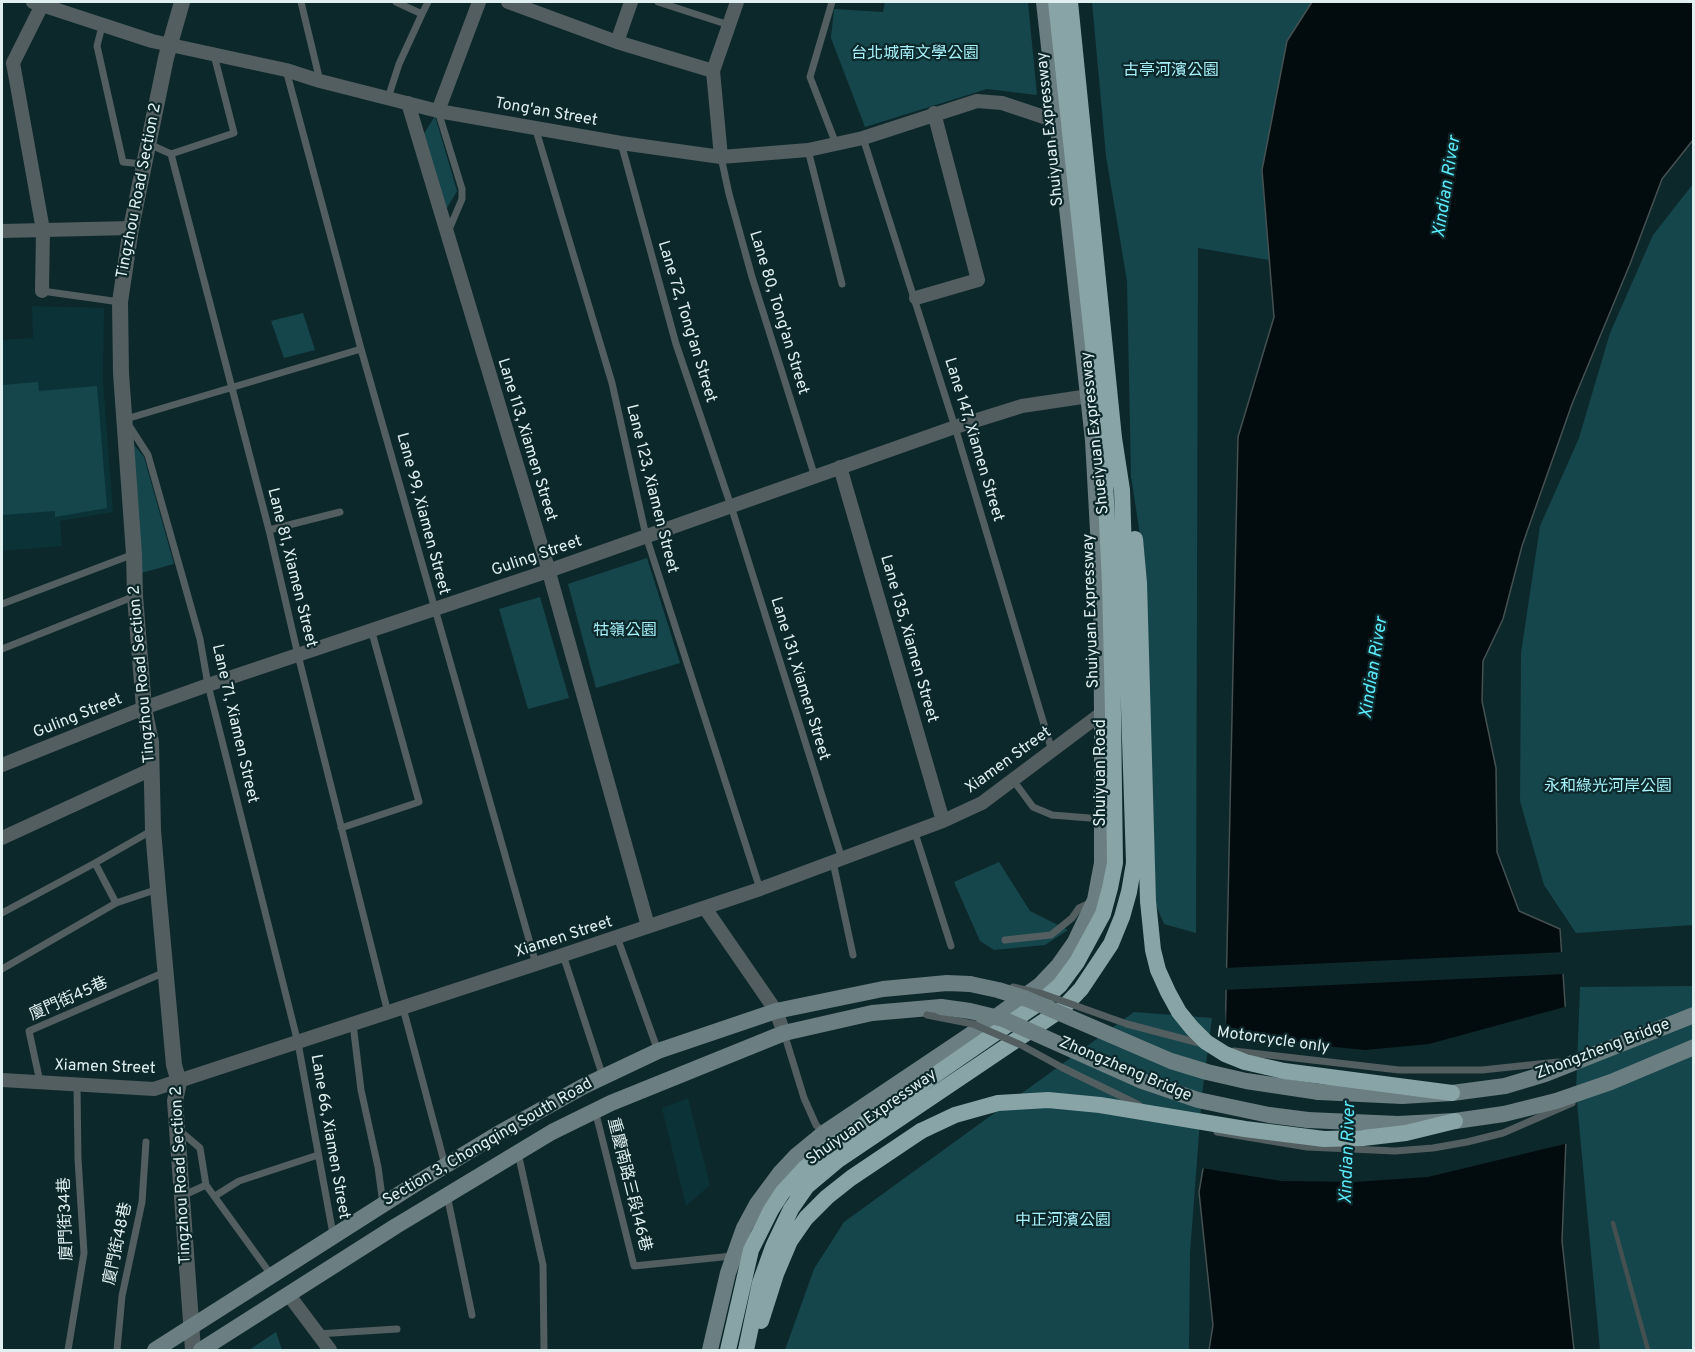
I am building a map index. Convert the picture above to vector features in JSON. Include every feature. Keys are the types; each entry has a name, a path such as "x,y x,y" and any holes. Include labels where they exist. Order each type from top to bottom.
{"highway":[{"name":"Shuiyuan Expressway","path":"728,1350 751,1250 782,1193 805,1168 828,1149 1024,1015 1060,985 1086,947 1103,914 1109,863 1110,584 1103,439 1056,2"},
{"name":"Shueiyuan Expressway","path":"947,1069 1062,1009 1081,989 1111,944 1130,892 1134,862 1122,490 1114,438 1070,2"},
{"path":"1122,490 1135,536 1139,595 1150,928 1158,970 1179,1012 1206,1042 1225,1054 1245,1062 1284,1071 1452,1093"},
{"name":"Shuiyuan Expressway","path":"746,1350 759,1283 791,1209 807,1186 947,1069"},
{"path":"752,1350 776,1274 790,1241 806,1218 851,1178 921,1131 955,1114 998,1103 1048,1100 1100,1105 1245,1130 1324,1139 1363,1138 1406,1133 1455,1121"}],"main road":[{"name":"Shuiyuan Road","path":"947,1069 1058,966 1075,942 1109,863 1102,819 1101,585 1089,396 1044,2"},
{"name":"Zhongzheng Bridge","path":"883,989 972,983 1027,999 1171,1061 1207,1072 1246,1081 1319,1092 1402,1096 1452,1093 1505,1086 1604,1052 1694,1015"},
{"name":"Section 3, Chongqing South Road","path":"155,1350 445,1166 538,1110 603,1077 658,1051 776,1011 883,989"},
{"name":"Zhongzheng Bridge","path":"872,1013 970,1011 1003,1019 1142,1081 1198,1100 1269,1115 1308,1120 1398,1124 1455,1121 1504,1114 1556,1101 1611,1082 1694,1047"},
{"name":"Section 3, Chongqing South Road","path":"201,1350 447,1195 552,1132 595,1110 678,1074 784,1033 872,1013"},
{"path":"710,1350 733,1256 744,1228 762,1197 796,1156 824,1133 947,1069"}],"street":[{"name":"Tingzhou Road Section 2","path":"182,2 169,44 148,144 131,228 120,302 124,419 135,596 144,708 151,742 153,830 165,972 174,1065 179,1082 175,1101 193,1350"},
{"path":"438,111 480,2"},
{"path":"508,2 617,42 713,71"},
{"path":"617,42 631,2"},
{"path":"721,157 713,71 737,2"},
{"name":"Tong'an Street","path":"38,3 102,26 169,44 286,70 438,111 621,143 721,157 787,153 836,144 863,138 934,113 977,101 1002,103 1047,118 1059,118"},
{"path":"38,3 7,67 43,230 42,291"},
{"name":"Lane 113, Xiamen Street","path":"408,104 549,571 648,926"},
{"path":"916,298 978,280 934,113"},
{"path":"2,231 131,228"},
{"name":"Guling Street","path":"2,765 208,685 549,571 955,427 1022,406 1089,396"},
{"name":"Lane 135, Xiamen Street","path":"840,467 943,821"},
{"name":"Xiamen Street","path":"2,1080 154,1089 705,908 915,832 982,803 1102,713"},
{"path":"2,838 152,769"},
{"path":"705,908 776,1011 784,1033"},
{"path":"288,1294 330,1350"}],"lane":[{"path":"301,2 320,81"},
{"path":"396,2 422,14"},
{"path":"388,99 399,64 428,2"},
{"path":"658,2 729,26"},
{"path":"832,2 810,77 836,144"},
{"path":"102,26 97,46 123,162 144,165"},
{"path":"148,144 171,153 234,133 214,53"},
{"name":"Lane 99, Xiamen Street","path":"286,70 361,349 536,964"},
{"path":"438,111 462,189 462,199 447,234"},
{"name":"Lane 123, Xiamen Street","path":"535,127 612,383 646,536 760,889"},
{"name":"Lane 147, Xiamen Street","path":"863,138 916,298 1052,751"},
{"name":"Lane 72, Tong'an Street","path":"621,143 676,344 731,506"},
{"path":"808,150 842,284"},
{"name":"Lane 81, Xiamen Street","path":"171,153 269,530 388,1013"},
{"name":"Lane 80, Tong'an Street","path":"721,157 752,277 815,477"},
{"path":"42,291 120,302"},
{"path":"124,419 361,349"},
{"name":"Lane 71, Xiamen Street","path":"124,419 147,455 200,639 208,685 298,1043"},
{"name":"Lane 131, Xiamen Street","path":"731,506 837,861 853,955"},
{"path":"269,530 340,512"},
{"path":"2,604 134,554"},
{"path":"2,649 135,596"},
{"path":"341,828 419,802 371,629"},
{"path":"1013,780 1033,807 1052,815 1102,819"},
{"path":"2,913 153,830"},
{"path":"915,832 951,946"},
{"path":"95,863 116,903"},
{"path":"2,969 116,903 158,889"},
{"path":"1005,940 1051,934 1072,918 1079,908 1095,900"},
{"path":"617,937 658,1051"},
{"path":"564,955 603,1077"},
{"name":"廈門街45巷","path":"40,1082 29,1031 165,972"},
{"name":"Motorcycle only","path":"972,983 1027,990 1127,1024 1215,1048 1366,1067 1398,1070 1482,1070 1557,1062 1604,1052"},
{"path":"403,1008 445,1166"},
{"path":"934,1011 999,1035 1149,1110 1229,1135 1307,1147 1395,1151 1467,1142 1503,1133 1536,1120 1611,1082"},
{"path":"353,1024 361,1090 384,1204"},
{"path":"784,1033 804,1098 816,1125 824,1133"},
{"name":"Lane 66, Xiamen Street","path":"298,1043 333,1237"},
{"name":"廈門街34巷","path":"68,1350 84,1253 77,1138 77,1086"},
{"name":"重慶南路三段146巷","path":"595,1110 634,1266 733,1256"},
{"path":"177,1128 200,1148 206,1185 272,1276"},
{"name":"廈門街48巷","path":"117,1350 122,1296 142,1202 146,1142"},
{"path":"518,1153 543,1265 544,1350"},
{"path":"214,1196 239,1181 318,1155"},
{"path":"182,1196 206,1185"},
{"path":"447,1195 472,1315"},
{"path":"317,1334 398,1329"}],"shaded area":[{"path":"32,306 104,308 103,381 113,512 60,521 62,546 2,551 2,340 33,338"},
{"path":"688,1098 710,1185 686,1206 662,1108"}],"green space":[{"name":"台北城南文學公園","path":"885,2 1028,2 1037,95 987,89 865,127 831,38 834,9 883,12"},
{"name":"古亭河濱公園","path":"1092,2 1312,2 1287,41 1262,170 1269,260 1198,248 1196,933 1164,924 1150,891 1146,574 1131,476 1127,281 1106,156"},
{"path":"435,116 457,191 444,213 422,137"},
{"name":"永和綠光河岸公園","path":"1693,184 1693,925 1576,933 1544,885 1520,801 1521,653 1540,526 1579,438 1610,333 1653,235"},
{"path":"303,313 315,350 284,358 271,321"},
{"path":"38,382 39,391 97,386 107,508 55,517 55,511 2,515 2,385"},
{"path":"130,440 144,457 174,564 141,573"},
{"name":"牯嶺公園","path":"647,558 680,663 596,688 568,584"},
{"name":"牯嶺公園","path":"540,597 569,698 528,709 499,609"},
{"path":"999,862 1030,911 1068,930 1045,945 994,950 980,941 954,882"},
{"path":"1693,986 1693,1350 1600,1350 1576,1092 1580,987"},
{"name":"中正河濱公園","path":"1134,1012 1212,1018 1202,1095 1190,1253 1189,1350 785,1350 814,1269 844,1222"},
{"path":"276,1332 282,1350 249,1350"}],"water":[{"name":"Xindian River","path":"1312,2 1693,2 1693,140 1662,179 1630,264 1572,404 1522,546 1503,619 1483,661 1482,701 1496,768 1497,852 1519,911 1560,929 1569,1062 1562,1241 1574,1350 1209,1350 1213,1325 1199,1192 1225,1042 1238,437 1274,317 1262,170 1287,41"}],"pier":[{"path":"1565,952 1566,974 1224,990 1226,1026 1315,1045 1365,1050 1429,1044 1568,1006 1572,1062 1569,1143 1428,1177 1355,1182 1281,1181 1201,1168 1222,1042 1224,968"}],"waterway":[{"path":"1613,1223 1648,1350"}]}
